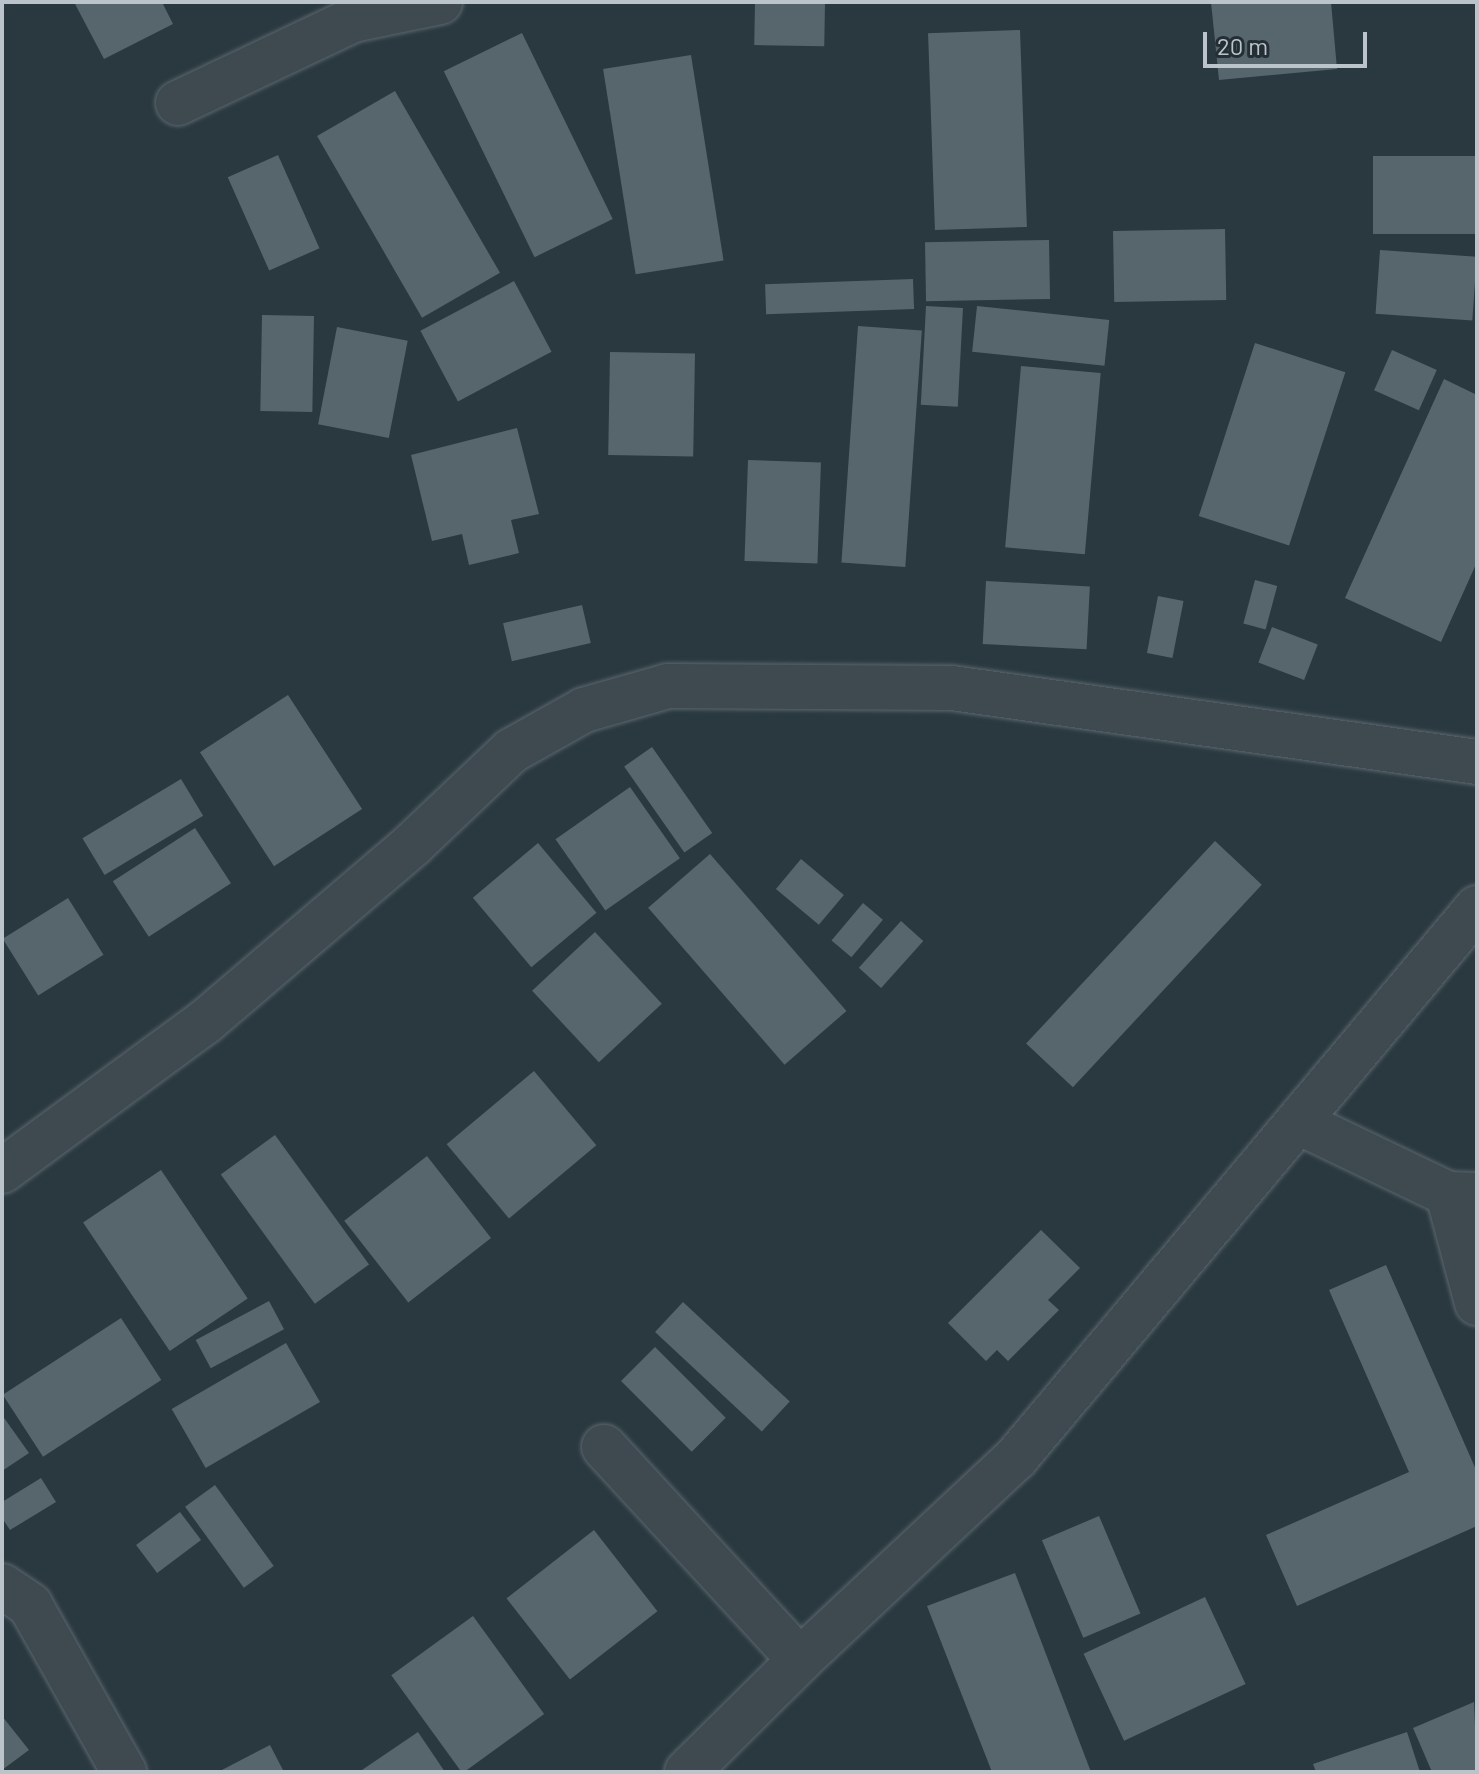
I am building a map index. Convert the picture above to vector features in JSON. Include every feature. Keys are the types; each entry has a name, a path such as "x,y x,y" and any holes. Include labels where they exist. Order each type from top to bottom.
{"street":[{"path":"178,103 353,20 440,2"},
{"path":"2,1171 205,1022 412,845 511,751 584,710 668,686 952,688 1473,749"},
{"path":"687,1772 800,1660 1016,1458 1477,908"},
{"path":"1298,1122 1462,1194 1477,1303"},
{"path":"604,1447 800,1660"},
{"path":"2,1586 30,1605 124,1772"}],"building":[{"path":"74,2 162,2 173,24 104,59"},
{"path":"755,2 825,3 824,46 754,45"},
{"path":"1211,2 1331,2 1337,69 1219,80"},
{"path":"1020,30 1027,227 935,230 928,33"},
{"path":"522,33 613,219 535,257 444,71"},
{"path":"691,55 724,260 636,274 603,69"},
{"path":"395,91 500,273 422,318 317,136"},
{"path":"278,155 319,248 269,271 228,177"},
{"path":"1373,156 1477,156 1477,234 1373,234"},
{"path":"1225,229 1226,300 1114,302 1113,231"},
{"path":"1049,240 1050,299 926,301 925,242"},
{"path":"1380,250 1477,257 1472,321 1376,314"},
{"path":"913,279 914,309 766,314 765,284"},
{"path":"514,281 552,352 458,401 420,331"},
{"path":"926,306 963,308 958,407 921,405"},
{"path":"977,306 1109,320 1104,366 972,352"},
{"path":"262,315 314,316 312,412 260,411"},
{"path":"858,326 922,330 905,567 841,562"},
{"path":"337,327 408,341 389,438 318,424"},
{"path":"1255,343 1345,372 1289,545 1199,516"},
{"path":"1392,350 1437,370 1419,410 1374,390"},
{"path":"610,352 695,353 693,456 608,455"},
{"path":"1021,366 1101,373 1085,554 1005,547"},
{"path":"1444,379 1477,395 1477,562 1441,642 1345,598"},
{"path":"517,428 539,514 511,520 519,553 469,565 462,534 432,541 411,455"},
{"path":"748,460 821,463 817,563 744,561"},
{"path":"1255,580 1277,586 1266,629 1243,623"},
{"path":"986,581 1090,586 1087,649 983,644"},
{"path":"1158,596 1184,601 1172,658 1147,653"},
{"path":"582,605 591,643 512,661 503,623"},
{"path":"1272,627 1318,645 1304,680 1258,662"},
{"path":"288,695 362,809 274,866 200,752"},
{"path":"652,747 712,833 684,853 624,767"},
{"path":"181,779 203,816 105,875 82,838"},
{"path":"630,787 680,858 605,910 555,839"},
{"path":"195,828 231,883 149,937 113,881"},
{"path":"1215,841 1262,885 1073,1087 1026,1044"},
{"path":"538,843 596,913 531,967 473,898"},
{"path":"710,854 846,1011 785,1065 648,908"},
{"path":"801,859 844,895 819,925 776,889"},
{"path":"68,898 104,955 38,996 3,939"},
{"path":"863,903 883,920 851,957 832,941"},
{"path":"901,921 923,941 881,988 859,968"},
{"path":"595,932 662,1004 599,1062 532,991"},
{"path":"534,1071 596,1145 509,1219 447,1144"},
{"path":"275,1135 369,1264 315,1304 221,1174"},
{"path":"427,1156 491,1238 408,1303 344,1221"},
{"path":"161,1170 248,1299 170,1351 83,1223"},
{"path":"1041,1230 1080,1268 1048,1300 1059,1310 1008,1361 997,1350 986,1361 948,1323"},
{"path":"1386,1265 1477,1472 1477,1526 1297,1606 1266,1535 1409,1472 1329,1290"},
{"path":"269,1301 284,1329 211,1368 196,1340"},
{"path":"683,1302 790,1402 762,1432 655,1332"},
{"path":"121,1318 161,1380 43,1457 3,1395"},
{"path":"286,1343 320,1402 206,1468 172,1409"},
{"path":"655,1347 726,1418 692,1452 621,1381"},
{"path":"2,1415 29,1453 2,1471"},
{"path":"41,1478 56,1502 10,1530 2,1518 2,1502"},
{"path":"215,1485 274,1566 244,1588 185,1507"},
{"path":"180,1512 201,1540 157,1573 136,1545"},
{"path":"1099,1516 1140,1614 1083,1638 1042,1540"},
{"path":"594,1530 657,1611 570,1680 507,1598"},
{"path":"1015,1573 1091,1772 992,1772 927,1606"},
{"path":"1205,1597 1246,1684 1124,1741 1084,1654"},
{"path":"473,1616 544,1714 461,1772 391,1675"},
{"path":"1474,1702 1477,1772 1432,1772 1413,1728"},
{"path":"2,1716 29,1750 2,1770"},
{"path":"418,1732 445,1772 359,1772"},
{"path":"1407,1732 1420,1772 1316,1772 1313,1764"},
{"path":"270,1745 284,1772 218,1772"}]}
